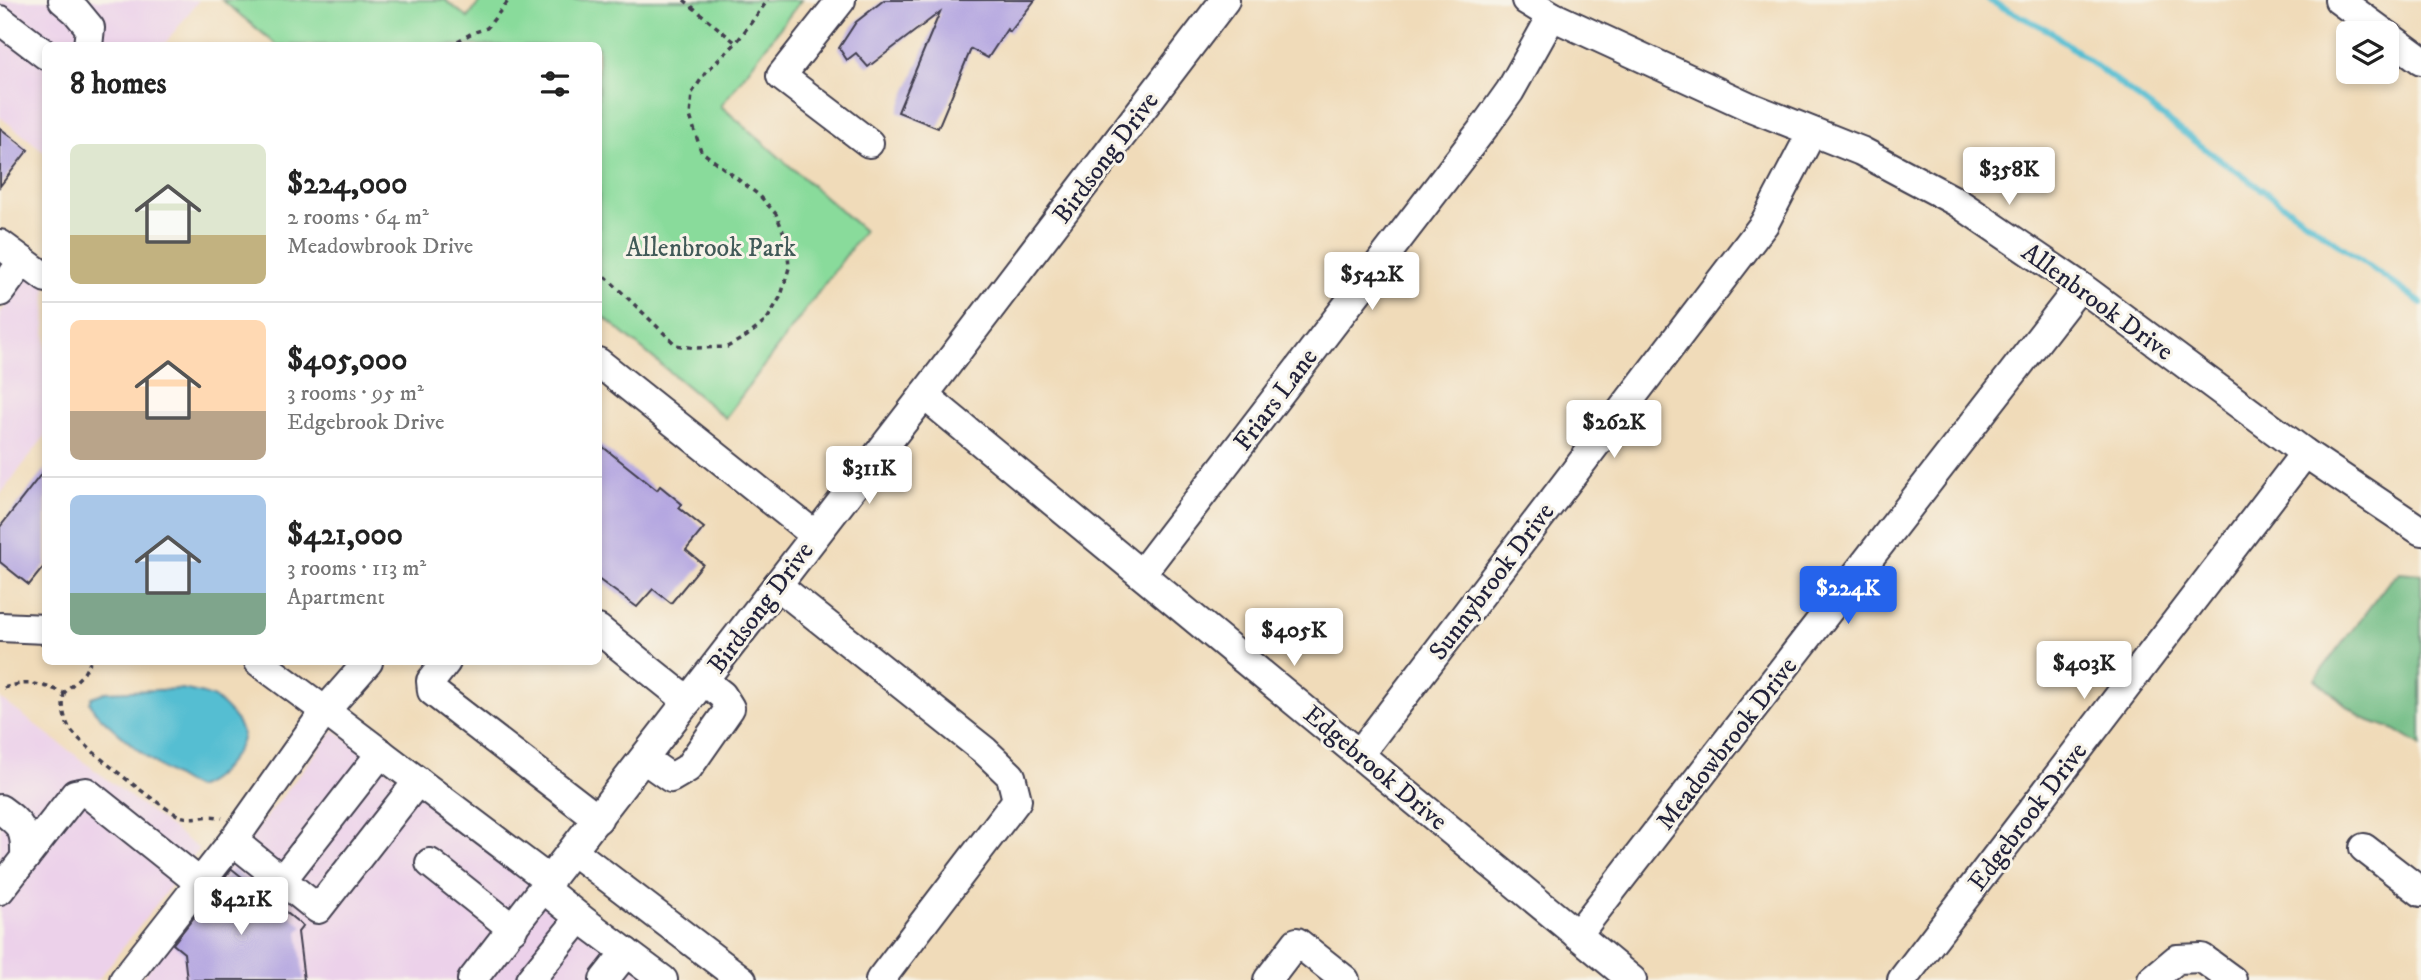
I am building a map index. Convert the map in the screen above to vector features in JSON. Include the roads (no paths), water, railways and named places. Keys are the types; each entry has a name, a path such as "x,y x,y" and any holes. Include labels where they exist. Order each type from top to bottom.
{"street":[{"path":"63,0 90,28 88,42"},
{"path":"841,0 781,76 869,143"},
{"name":"Birdsong Drive","path":"472,980 1225,0"},
{"name":"Allenbrook Drive","path":"1526,0 1552,16 1748,106 1861,151 1957,202 2080,286 2305,453 2421,531"},
{"path":"2339,0 2368,21"},
{"name":"Friars Lane","path":"1141,574 1491,117 1510,90 1552,16"},
{"path":"0,20 42,52"},
{"path":"2399,44 2421,60"},
{"name":"Sunnybrook Drive","path":"1360,753 1764,223 1812,132"},
{"path":"0,244 42,275"},
{"path":"0,292 23,261"},
{"name":"Meadowbrook Drive","path":"1577,935 2080,286"},
{"path":"602,365 815,535"},
{"name":"Edgebrook Drive","path":"924,395 1632,980"},
{"name":"Edgebrook Drive","path":"1902,980 2305,453"},
{"path":"776,585 985,751 1011,776 1017,800 880,980"},
{"path":"0,627 42,629"},
{"path":"602,632 696,691 722,695 730,708 688,768 671,778 644,759"},
{"path":"263,665 418,781 547,885 580,918 663,980"},
{"path":"124,980 200,883 228,830 365,665"},
{"path":"444,665 431,681 432,691 598,818"},
{"path":"282,880 381,753"},
{"path":"228,830 318,909 418,781"},
{"path":"0,890 75,794 86,792 200,883"},
{"path":"0,798 46,830"},
{"path":"0,809 16,820 23,830 26,840 24,858"},
{"path":"2364,848 2421,892"},
{"path":"573,851 742,980"},
{"path":"430,863 513,929"},
{"path":"530,980 580,918"},
{"path":"1268,980 1297,942 1345,980"},
{"path":"604,980 625,952"},
{"path":"2152,980 2177,959 2202,957 2232,980"}],"water":[{"path":"182,689 202,693 223,705 239,726 242,737 236,752 219,773 196,788 143,754 95,712 90,703 92,697 105,692"}],"waterway":[{"path":"1988,0 2050,31 2208,151 2421,303"}],"park label":[{"name":"Allenbrook Park","path":"711,247"}]}
